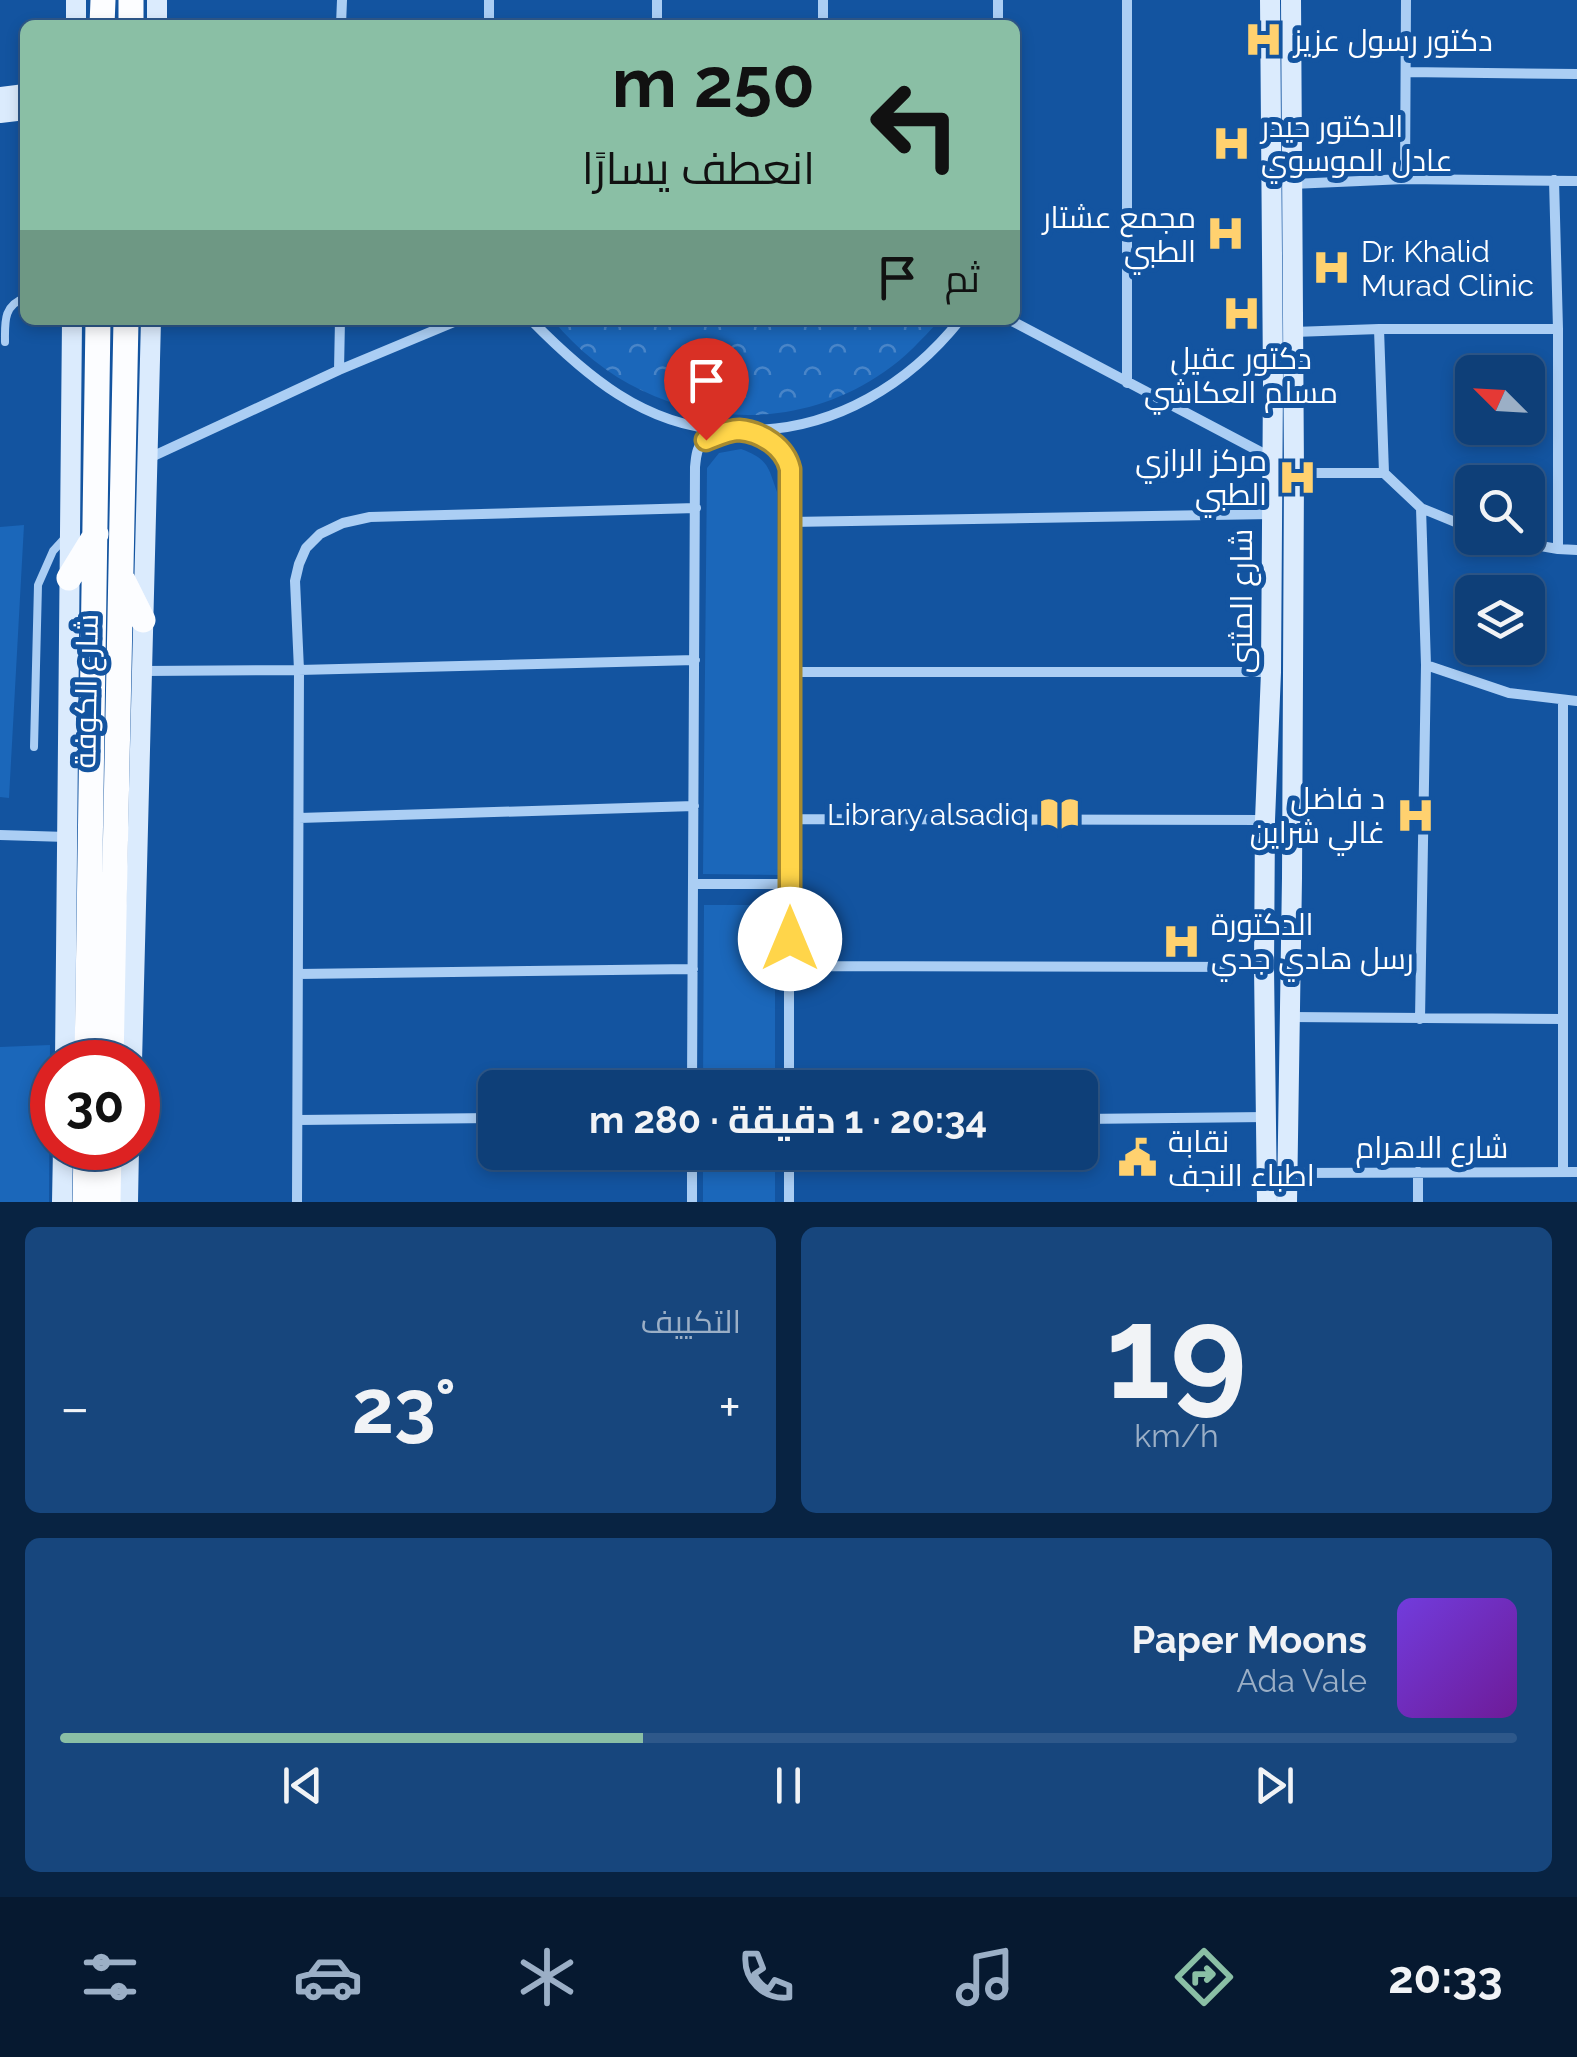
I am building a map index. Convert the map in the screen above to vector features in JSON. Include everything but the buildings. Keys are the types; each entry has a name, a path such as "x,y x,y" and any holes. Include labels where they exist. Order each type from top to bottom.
{"highway":[{"name":"شارع الكوفة","path":"87,1040 98,325"},
{"name":"شارع الكوفة","path":"111,1040 126,325"},
{"path":"69,578 96,534"},
{"path":"120,576 143,620"},
{"path":"84,1202 85,1170"},
{"path":"108,1202 109,1170"}],"main road":[{"name":"شارع المثنى","path":"1270,0 1283,409 1294,473 1287,1202"},
{"name":"شارع المثنى","path":"1283,379 1293,332 1292,0"},
{"path":"64,1040 72,325"},
{"path":"133,1040 151,325"},
{"name":"شارع المثنى","path":"1267,1202 1264,967 1272,458 1283,409"},
{"path":"1266,878 1279,890 1290,884 1292,878"},
{"path":"1266,917 1278,906 1292,912"},
{"path":"62,1202 63,1170"},
{"path":"128,1202 129,1170"}],"street":[{"path":"1127,0 1127,382"},
{"path":"1406,0 1406,180"},
{"path":"1406,72 1577,74"},
{"path":"1554,180 1558,550"},
{"path":"1291,184 1577,180"},
{"path":"339,370 340,325"},
{"path":"146,460 339,370 448,325"},
{"path":"536,325 568,358 625,400 684,425 737,430 813,423 856,407 913,370 956,325"},
{"path":"1019,325 1272,458"},
{"path":"1293,332 1558,329"},
{"path":"1379,330 1384,472 1421,508 1455,522"},
{"path":"692,1070 696,452 706,440 737,430 772,442 787,458 790,469 789,1070"},
{"path":"1294,473 1384,472"},
{"path":"298,1202 299,670 295,581 306,548 320,534 343,523 370,517 696,508"},
{"path":"1420,1019 1426,665 1421,508"},
{"path":"790,522 1272,514"},
{"path":"1545,548 1577,550"},
{"path":"142,671 695,660"},
{"path":"1426,665 1509,693 1577,701"},
{"path":"790,672 1271,672"},
{"path":"1562,1172 1563,701"},
{"path":"298,818 694,806"},
{"path":"790,819 1265,820"},
{"path":"0,835 68,836"},
{"path":"694,884 790,884"},
{"path":"790,966 1264,967"},
{"path":"298,974 693,969"},
{"path":"1289,1018 1563,1020"},
{"path":"1098,1119 1267,1117"},
{"path":"298,1120 478,1118"},
{"path":"692,1170 692,1202"},
{"path":"789,1170 789,1202"},
{"path":"1418,1172 1418,1202"},
{"name":"شارع الاهرام","path":"1287,1173 1577,1172"}],"lane":[{"path":"5,342 4,318 20,299"},
{"path":"34,748 38,586 53,551 70,534"}],"green space":[{"path":"558,325 935,325 892,367 842,395 798,410 753,415 708,412 665,400 624,381 586,354"},
{"path":"741,449 766,464 777,492 781,875 703,874 707,468 719,453"},
{"path":"24,525 9,798 0,797 0,527"},
{"path":"704,905 775,905 775,1070 703,1070"},
{"path":"30,1046 30,1170 49,1170 49,1202 0,1202 0,1047"},
{"path":"703,1170 775,1170 775,1202 703,1202"}],"place":[{"name":"دكتور رسول عزيز","path":"1264,40"},
{"name":"الدكتور حيدر عادل الموسوي","path":"1231,143"},
{"name":"مجمع عشتار الطبي","path":"1226,234"},
{"name":"Dr. Khalid Murad Clinic","path":"1331,268"},
{"name":"دكتور عقيل مسلم العكاشي","path":"1241,314"},
{"name":"مركز الرازي الطبي","path":"1297,477"},
{"name":"Library alsadiq","path":"1059,814"},
{"name":"د فاضل غالي شراين","path":"1415,815"},
{"name":"الدكتورة رسل هادي جدي","path":"1181,941"},
{"name":"نقابة اطباء النجف","path":"1138,1158"}],"route":[{"path":"706,440 737,430 761,437 780,448 790,469 790,939"}]}
